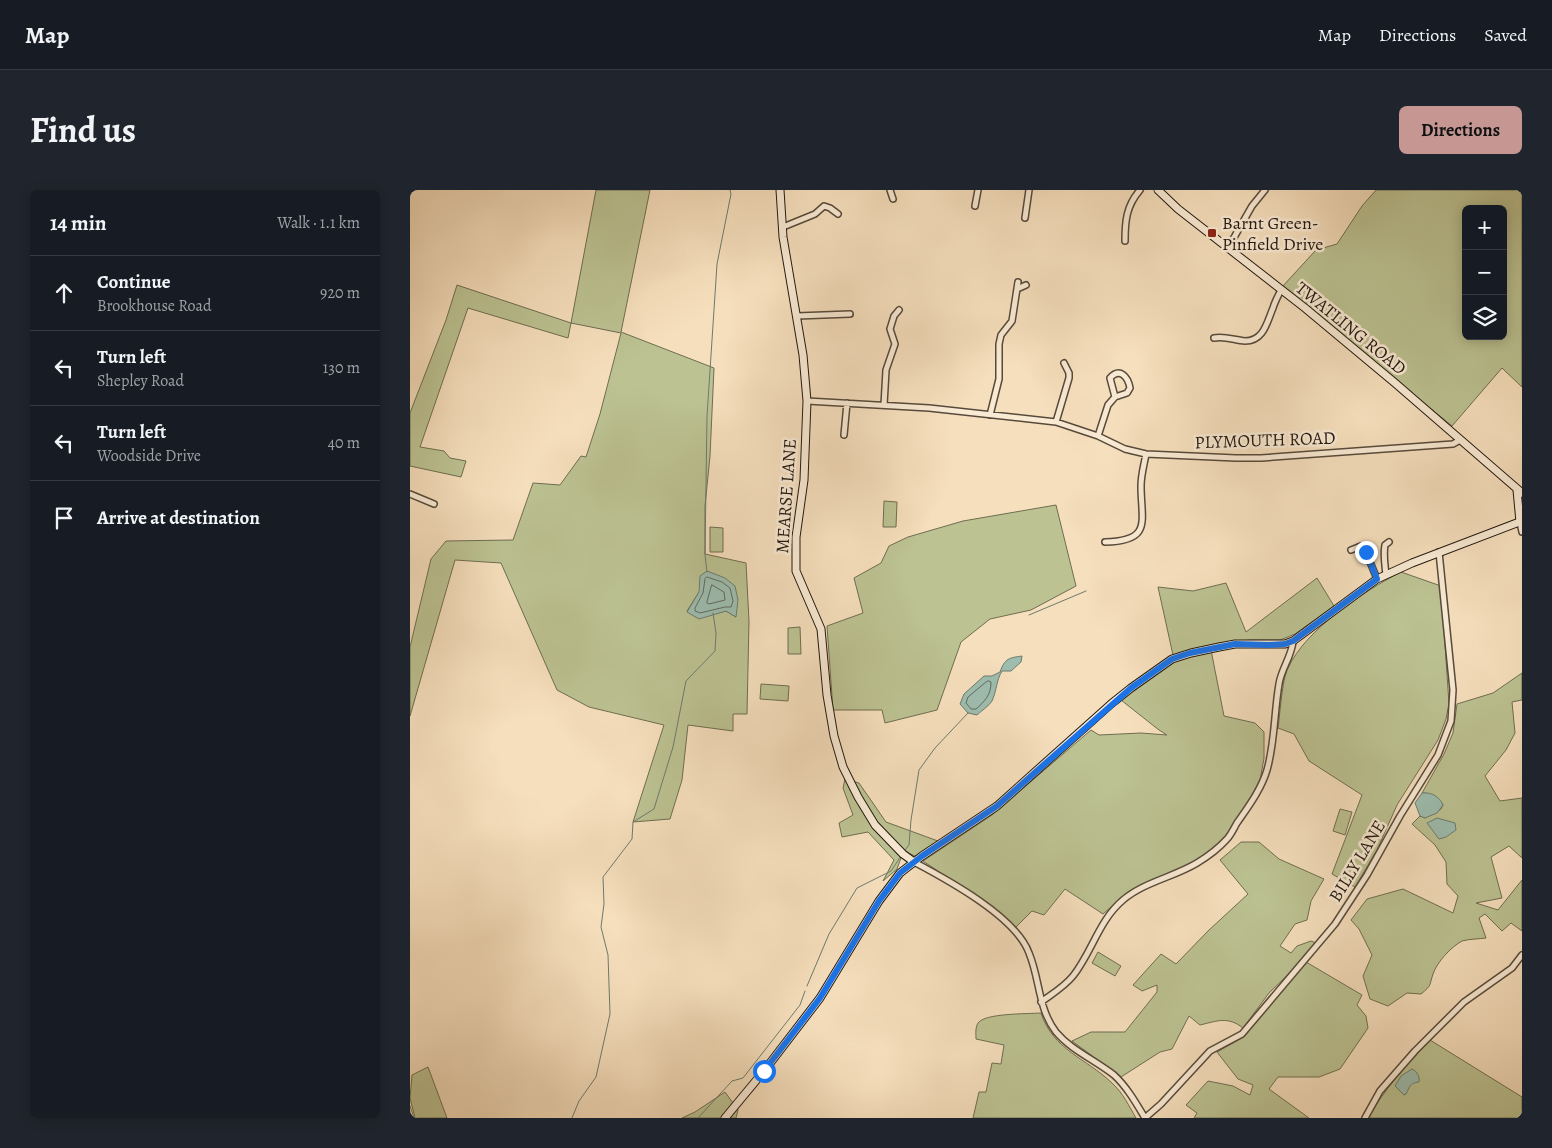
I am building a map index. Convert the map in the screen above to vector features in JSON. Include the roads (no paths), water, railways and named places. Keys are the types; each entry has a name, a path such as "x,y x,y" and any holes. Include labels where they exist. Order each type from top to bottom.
{"street":[{"name":"MEARSE LANE","path":"780,190 784,227 783,237 803,355 807,401 804,480 796,537 796,571 808,602 822,629 827,696 843,766 858,797 875,825 903,854 914,862"},
{"path":"890,190 893,199"},
{"path":"976,206 978,190"},
{"path":"1025,218 1030,190"},
{"path":"1125,241 1125,218 1135,196 1140,190"},
{"name":"TWATLING ROAD","path":"1158,190 1178,209 1395,383 1520,492"},
{"path":"1228,248 1252,206 1265,190"},
{"path":"784,227 815,214 824,206 838,214"},
{"path":"990,415 999,379 999,344 1001,335 1012,321 1018,282"},
{"path":"1017,289 1026,285"},
{"path":"1214,338 1222,336 1244,341 1256,338 1262,334 1281,290"},
{"path":"884,405 886,370 895,344 890,329 894,316 900,310"},
{"path":"797,316 850,314"},
{"path":"1056,422 1069,378 1064,363"},
{"path":"1098,436 1108,405 1115,397 1127,393 1130,388 1129,381 1122,373 1118,372 1111,375 1109,380 1115,397"},
{"name":"PLYMOUTH ROAD","path":"807,401 929,408 1056,422 1098,436 1125,449 1146,454 1261,458 1388,450 1453,444 1460,440"},
{"path":"844,435 847,402"},
{"path":"1105,542 1123,542 1141,528 1144,515 1141,486 1146,454"},
{"path":"1522,482 1520,492 1522,532"},
{"path":"410,494 434,504"},
{"path":"725,1118 820,998 879,901 900,873 997,806 1110,704 1131,688 1172,659 1190,653 1235,644 1285,644 1293,641 1377,579 1439,552 1521,522"},
{"path":"1386,575 1384,548 1389,542"},
{"path":"1351,550 1362,546 1377,579"},
{"name":"BILLY LANE","path":"1145,1118 1161,1104 1210,1051 1242,1034 1335,924 1367,876 1400,816 1438,755 1451,721 1453,690 1439,552"},
{"path":"1041,1002 1073,976 1090,950 1108,915 1124,899 1149,884 1174,875 1198,862 1227,839 1250,805 1266,772 1271,751 1279,683 1283,668 1292,650 1293,641"},
{"path":"900,873 903,854"},
{"path":"914,862 965,892 1013,928 1029,952 1041,1002 1047,1017 1056,1031 1071,1045 1114,1076 1126,1088 1145,1118"},
{"path":"1365,1118 1380,1091 1414,1051 1464,1002 1512,968 1522,955"}],"water":[{"path":"707,571 725,578 735,586 738,600 736,617 726,611 699,619 687,612 699,592 700,576"},
{"path":"1022,656 1021,662 1011,671 1002,671 994,697 989,705 977,715 968,713 960,704 964,694 984,676 992,676 1000,672 1008,659"},
{"path":"1422,793 1434,795 1443,805 1437,813 1425,818 1420,816 1415,803"},
{"path":"1437,818 1455,823 1456,830 1446,837 1439,839 1427,823"},
{"path":"1412,1069 1418,1074 1419,1082 1412,1084 1404,1095 1395,1086 1401,1076"}],"waterway":[{"path":"707,572 705,555 707,416 717,264 731,194 730,190"},
{"path":"1029,615 1086,591"},
{"path":"572,1118 579,1101 596,1077 610,1014 608,955 601,927 604,904 603,877 632,839 633,822 654,809 673,747 686,681 715,651 716,633 713,613"},
{"path":"905,850 909,845 919,770 935,748 968,713"},
{"path":"807,986 829,934 857,888 891,871 901,856"},
{"path":"698,1118 732,1081 743,1078 800,1005 805,991"},
{"path":"410,1106 414,1118"}],"place":[{"name":"Barnt Green- Pinfield Drive","path":"1212,233"}]}
